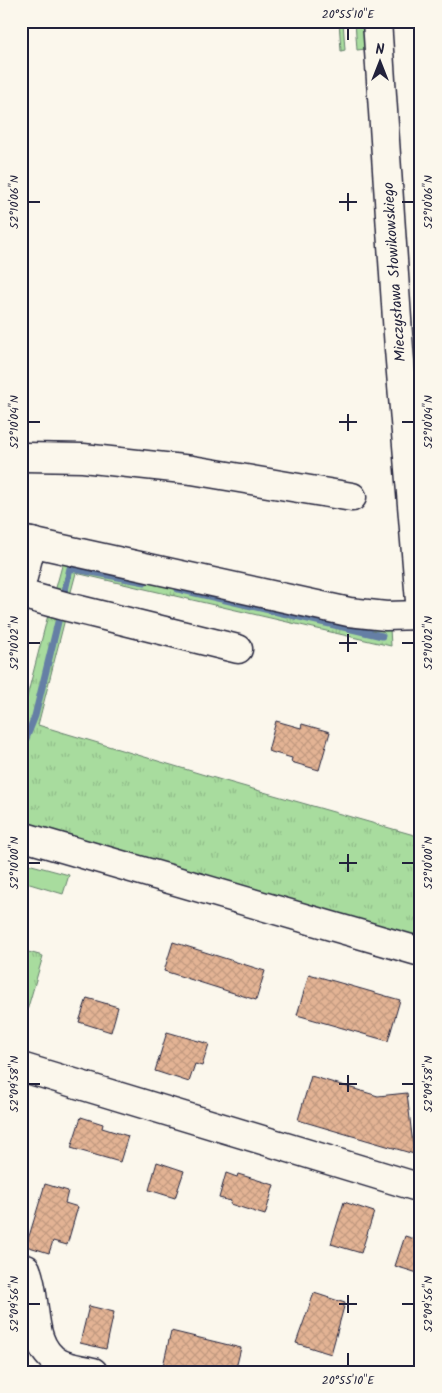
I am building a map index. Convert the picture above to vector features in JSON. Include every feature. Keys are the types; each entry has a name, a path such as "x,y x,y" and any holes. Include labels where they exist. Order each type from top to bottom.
{"street":[{"name":"Mieczysława Słowikowskiego","path":"377,21 399,349 421,614"},
{"path":"23,461 83,458 192,470 352,497"},
{"path":"21,585 27,541 349,612 386,616 421,614"},
{"path":"21,594 238,649"},
{"path":"21,836 421,952"},
{"path":"21,1067 421,1188"},
{"path":"21,1268 26,1270 30,1279 39,1338 47,1355 61,1364 93,1372"}],"green space":[{"path":"339,21 343,21 345,50 341,51"},
{"path":"355,21 363,21 366,49 357,50"},
{"path":"63,562 390,628 391,646 76,573 69,599 54,595"},
{"path":"48,615 65,619 38,725 421,837 421,931 412,935 357,925 21,823 21,720"},
{"path":"28,864 69,875 63,894 23,882"},
{"path":"21,950 43,956 21,1031"}],"building":[{"path":"276,721 301,728 302,724 330,732 319,770 291,762 292,758 268,751"},
{"path":"173,942 265,971 256,1000 164,971"},
{"path":"309,974 400,1000 388,1041 297,1015"},
{"path":"87,998 118,1007 111,1032 79,1022"},
{"path":"167,1032 209,1044 202,1066 195,1064 189,1082 155,1071"},
{"path":"311,1076 378,1096 407,1093 414,1154 298,1120"},
{"path":"81,1117 103,1124 102,1128 128,1136 120,1162 71,1148"},
{"path":"157,1162 184,1171 175,1198 149,1190"},
{"path":"226,1173 237,1177 238,1174 274,1185 265,1215 230,1204 231,1201 219,1198"},
{"path":"45,1184 68,1191 65,1203 78,1207 67,1245 53,1241 49,1253 26,1246"},
{"path":"344,1202 374,1212 361,1253 331,1244"},
{"path":"405,1236 421,1241 421,1274 395,1266"},
{"path":"314,1293 345,1303 331,1354 296,1343"},
{"path":"89,1306 114,1312 106,1349 80,1343"},
{"path":"171,1331 241,1348 235,1372 188,1372 163,1366"}],"waterway":[{"path":"64,595 70,568 145,582"},
{"path":"178,589 382,636"},
{"path":"21,751 35,716 58,622"}]}
